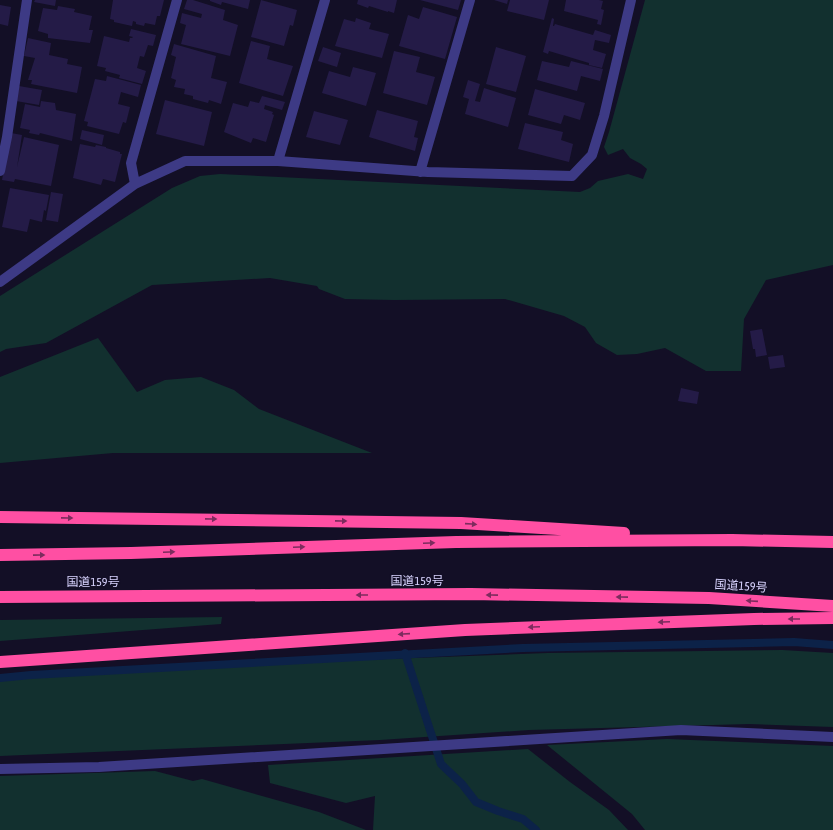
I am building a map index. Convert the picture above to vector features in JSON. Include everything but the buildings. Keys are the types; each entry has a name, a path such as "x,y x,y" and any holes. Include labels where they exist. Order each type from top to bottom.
{"highway":[{"path":"0,517 461,523 732,540"},
{"path":"0,555 139,553 456,542 732,540 833,542"},
{"name":"国道159号","path":"0,597 471,594 709,598 833,606"},
{"path":"0,662 465,630 754,619 833,618"}],"street":[{"path":"0,171 7,137 27,0"},
{"path":"135,184 131,163 177,0"},
{"path":"278,161 325,0"},
{"path":"420,172 470,0"},
{"path":"0,282 135,184 185,161 278,161 420,172 572,176 592,155 604,116 631,0"},
{"path":"0,769 99,766 681,730 833,737"}],"green space":[{"path":"645,0 833,0 833,265 766,280 744,319 741,371 706,371 665,348 637,354 617,355 596,343 585,327 564,316 505,299 345,299 319,289 317,286 270,278 152,285 46,343 6,349 0,352 0,296 172,188 200,176 220,174 580,192 590,188 598,181 628,174 643,179 647,169 630,158 623,149 608,155 604,147"},
{"path":"98,338 137,392 165,380 201,377 234,390 259,409 372,453 113,453 0,463 0,377"},
{"path":"222,617 221,624 0,641 0,620"},
{"path":"782,650 833,653 833,727 749,724 529,730 380,740 0,756 0,679 360,660 548,653"},
{"path":"667,739 833,746 833,830 645,830 632,814 547,745"},
{"path":"528,749 609,810 628,830 373,830 375,796 346,803 270,783 268,765"},
{"path":"155,771 193,781 202,779 319,812 366,830 0,830 0,776"}],"waterway":[{"path":"0,678 31,675 523,648 794,642 833,645"},
{"path":"405,653 441,764 462,784 476,802 523,819 536,830"}]}
